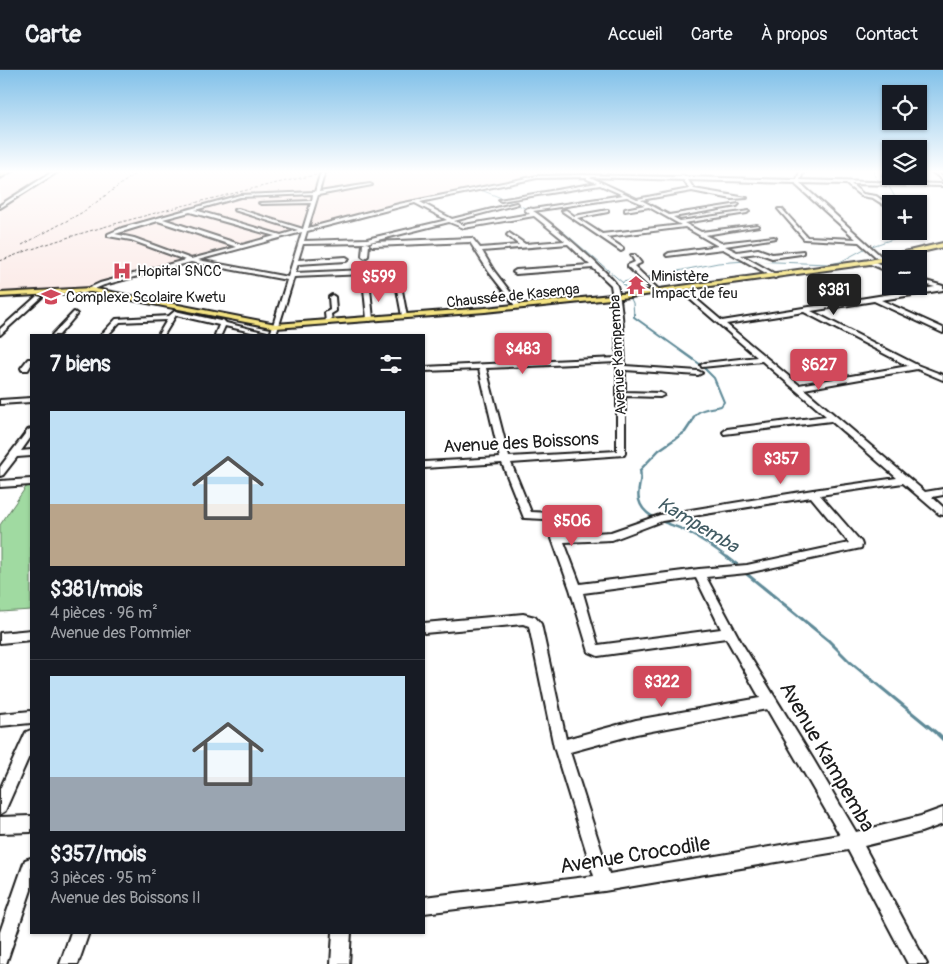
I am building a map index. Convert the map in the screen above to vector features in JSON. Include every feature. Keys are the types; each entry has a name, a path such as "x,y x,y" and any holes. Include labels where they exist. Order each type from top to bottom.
{"main road":[{"name":"Chaussée de Kasenga","path":"925,250 942,246"},
{"name":"Chaussée de Kasenga","path":"0,295 83,291 103,294 175,312 275,330 486,312 775,276 882,260"},
{"name":"Chaussée de Kasenga","path":"275,330 329,322 486,312 518,306 621,296"}],"street":[{"path":"180,213 110,235 132,239 190,260 291,277 392,270 405,316"},
{"path":"199,213 280,236"},
{"path":"245,213 304,230"},
{"path":"275,330 310,213"},
{"path":"83,291 190,260 373,213"},
{"path":"436,213 464,227 524,213"},
{"path":"366,242 480,213"},
{"name":"Avenue Kampemba","path":"533,213 596,266 613,283 621,296 621,454"},
{"path":"567,213 621,249"},
{"path":"574,217 597,213"},
{"path":"662,213 775,276"},
{"path":"668,216 689,213"},
{"path":"680,222 742,213"},
{"path":"783,213 806,238 860,240"},
{"path":"829,213 882,260"},
{"path":"158,219 241,247"},
{"path":"601,236 685,226"},
{"path":"700,234 757,226"},
{"path":"509,234 524,246"},
{"path":"669,255 774,238"},
{"path":"301,243 473,240 492,272 518,306"},
{"path":"365,256 366,242"},
{"path":"479,250 570,242"},
{"path":"737,254 758,251 772,256 801,252"},
{"path":"632,256 638,263 630,266 657,291"},
{"path":"296,262 346,259"},
{"path":"870,262 882,267"},
{"path":"516,272 596,266"},
{"path":"927,283 943,288"},
{"path":"935,285 943,283"},
{"path":"680,288 943,512"},
{"path":"720,322 943,288"},
{"path":"367,289 370,319"},
{"path":"0,333 39,297"},
{"path":"329,322 328,313 333,311 332,297"},
{"path":"876,298 943,331"},
{"path":"805,310 915,368"},
{"path":"161,334 175,312"},
{"path":"105,334 118,320 175,312 264,333"},
{"path":"56,334 74,314"},
{"path":"218,334 223,322"},
{"path":"705,365 763,359"},
{"path":"25,368 30,362"},
{"path":"425,369 482,366 621,364 698,374"},
{"path":"482,366 505,460 517,494 528,516 548,516 576,589 592,646 596,651 728,633"},
{"path":"797,388 915,368 924,368 943,378"},
{"path":"621,394 660,395"},
{"path":"0,402 30,400"},
{"path":"727,432 833,418"},
{"path":"0,472 30,433"},
{"path":"15,454 30,453"},
{"name":"Avenue des Boissons","path":"425,466 621,454"},
{"path":"556,540 612,536 660,518 906,480"},
{"path":"0,484 30,482"},
{"path":"924,495 943,492"},
{"path":"576,589 742,569 857,545 813,493"},
{"name":"Avenue Kampemba","path":"699,573 728,633 853,841 918,964"},
{"path":"425,628 531,620 535,624 562,747 604,883"},
{"path":"0,638 30,635"},
{"path":"562,747 636,727 771,702"},
{"path":"0,720 30,717"},
{"path":"0,806 30,739"},
{"name":"Avenue Crocodile","path":"425,905 604,883 853,841 921,824 943,816"},
{"path":"0,825 30,824"},
{"path":"0,958 30,869"},
{"path":"69,964 79,934"},
{"path":"340,964 342,934"}],"shaded area":[{"path":"0,213 370,213 113,281 84,287 0,293"}],"green space":[{"path":"30,486 30,610 0,612 0,525 26,487"}],"waterway":[{"name":"Kampemba","path":"535,213 566,234 623,283 633,303 634,316"},
{"path":"750,261 829,264 840,262 866,248 890,240"},
{"path":"623,282 718,263 745,261"},
{"name":"Kampemba","path":"634,316 701,365 714,378 724,402 721,406 700,411 692,421"},
{"name":"Kampemba","path":"693,420 685,432 659,450 640,470 639,500 646,512 652,516 692,534 728,558"},
{"name":"Kampemba","path":"727,557 740,567"},
{"name":"Kampemba","path":"743,571 828,640 850,662 939,735"},
{"name":"Kampemba","path":"939,735 943,739"}],"railway":[{"path":"22,245 82,213"},
{"path":"0,261 66,238 157,213"}],"place":[{"name":"Hopital SNCC","path":"122,271"},
{"name":"Ministère Impact de feu","path":"636,285"},
{"name":"Complexe Scolaire Kwetu","path":"51,297"}]}
